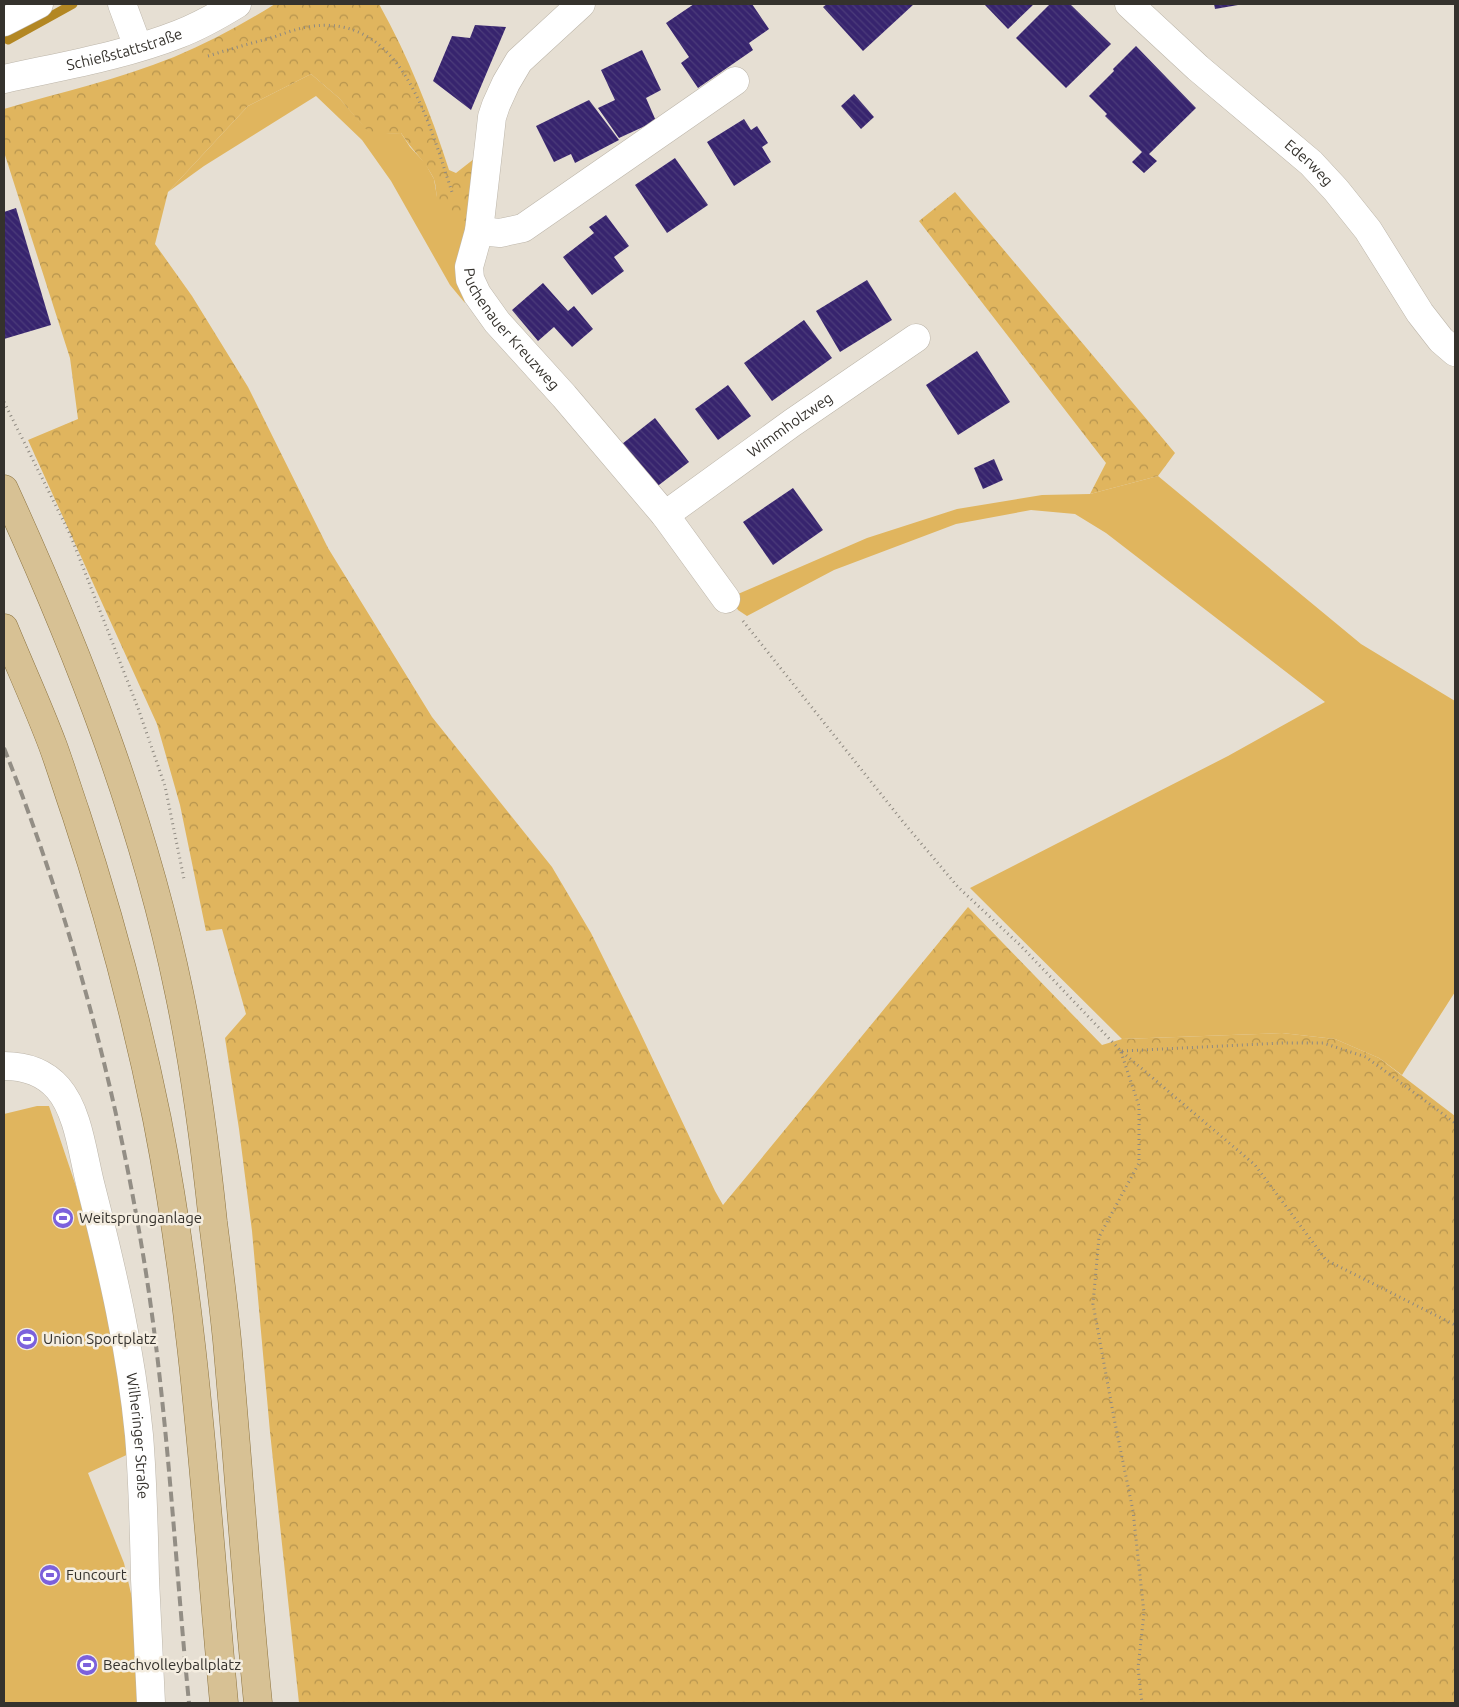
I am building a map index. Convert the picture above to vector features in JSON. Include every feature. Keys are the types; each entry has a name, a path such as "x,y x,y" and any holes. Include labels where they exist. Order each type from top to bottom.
{"main road":[{"path":"4,489 53,598 104,727 144,854 179,990 202,1129 227,1339 258,1703"},
{"path":"4,628 53,746 97,877 141,1046 157,1120 189,1322 224,1703"}],"street":[{"path":"4,22 40,4"},
{"path":"122,4 138,47"},
{"name":"Schießstattstraße","path":"4,79 76,64 179,34 212,19 237,4"},
{"name":"Puchenauer Kreuzweg","path":"581,4 525,54 513,70 501,94 492,118 479,231 470,262 469,272 472,285 486,307 665,515 726,599"},
{"name":"Ederweg","path":"1129,4 1198,68 1311,163 1336,190 1368,230 1420,313 1441,340 1455,352"},
{"path":"479,231 491,233 509,232 528,225 735,82"},
{"name":"Wimmholzweg","path":"665,515 792,423 916,338"},
{"name":"Wilheringer Straße","path":"4,1066 27,1068 38,1073 57,1087 66,1100 78,1134 116,1286 139,1435 151,1703"}],"path":[{"path":"205,56 308,27 336,26 356,30 373,40 389,53 410,84 428,119 453,195"},
{"path":"726,599 904,823 958,886 1021,946 1121,1052 1255,1165 1326,1260 1455,1326"},
{"path":"1121,1052 1284,1043 1323,1043 1366,1057 1455,1123"},
{"path":"1121,1052 1139,1106 1139,1163 1100,1237 1093,1304 1133,1511 1144,1613 1138,1668 1142,1703"}],"green space":[{"path":"275,4 379,4 400,44 418,85 435,127 449,170 456,173 479,155 471,223 449,215 440,207 433,177 401,133 371,135 339,98 311,74 248,106 168,192 155,244 192,296 248,387 328,548 432,717 552,867 591,933 723,1205 968,907 1102,1045 1122,1039 1282,1033 1335,1039 1379,1058 1455,1116 1455,1703 299,1703 270,1432 252,1231 225,1038 246,1014 222,929 206,931 180,805 157,724 28,440 78,419 70,358 4,152 4,109 112,79 154,65 226,32"},
{"path":"311,74 339,98 371,134 401,133 410,147 425,163 434,179 437,197 471,223 457,265 465,303 450,285 391,181 362,140 316,96 204,166 168,192 248,106"},
{"path":"955,192 1175,453 1158,476 1090,494 1106,463 919,221"},
{"path":"1158,476 1361,644 1455,701 1455,992 1402,1075 1379,1058 1335,1039 1282,1033 1122,1039 970,888 1228,756 1325,702 1106,533 1075,514 1031,510 956,524 834,570 747,616 738,610 732,599 738,594 867,538 957,509 1042,495 1090,494"},
{"path":"37,1106 49,1106 96,1246 135,1451 88,1473 124,1563 137,1620 144,1703 4,1703 4,1114"}],"building":[{"path":"694,4 752,4 769,29 749,43 753,50 698,88 681,63 689,57 666,23"},
{"path":"827,4 914,4 863,51 823,7"},
{"path":"984,4 1034,4 1008,29"},
{"path":"1050,4 1070,4 1111,44 1066,88 1016,38"},
{"path":"1214,4 1238,4 1238,5 1215,9"},
{"path":"475,25 506,27 471,110 433,81 452,36 470,38"},
{"path":"1136,46 1196,108 1149,154 1157,161 1144,173 1132,162 1142,152 1105,116 1107,114 1089,96"},
{"path":"642,50 661,90 646,98 656,121 619,138 598,108 615,100 601,70"},
{"path":"854,94 874,117 861,129 841,106"},
{"path":"589,100 619,140 575,163 571,154 554,162 536,126"},
{"path":"744,119 751,130 757,126 768,143 762,147 771,162 734,186 707,142"},
{"path":"675,158 708,205 667,233 635,185"},
{"path":"16,208 51,325 4,339 4,212"},
{"path":"606,215 629,246 614,257 624,271 592,295 563,257 594,233 589,227"},
{"path":"867,280 892,320 840,352 816,311"},
{"path":"543,283 568,311 574,306 593,329 572,347 554,327 538,341 512,310"},
{"path":"804,320 832,358 772,401 744,363"},
{"path":"977,351 1010,402 958,435 926,385"},
{"path":"728,385 751,416 718,440 695,409"},
{"path":"655,418 689,462 655,488 622,444"},
{"path":"994,459 1003,480 983,489 974,468"},
{"path":"793,488 823,530 773,565 743,522"}],"waterway":[{"path":"8,40 73,4"}],"railway":[{"path":"4,748 51,876 90,1007 135,1206 154,1327 160,1380 189,1703"}],"place":[{"name":"Weitsprunganlage","path":"63,1218"},
{"name":"Union Sportplatz","path":"27,1339"},
{"name":"Funcourt","path":"50,1575"},
{"name":"Beachvolleyballplatz","path":"87,1665"}]}
